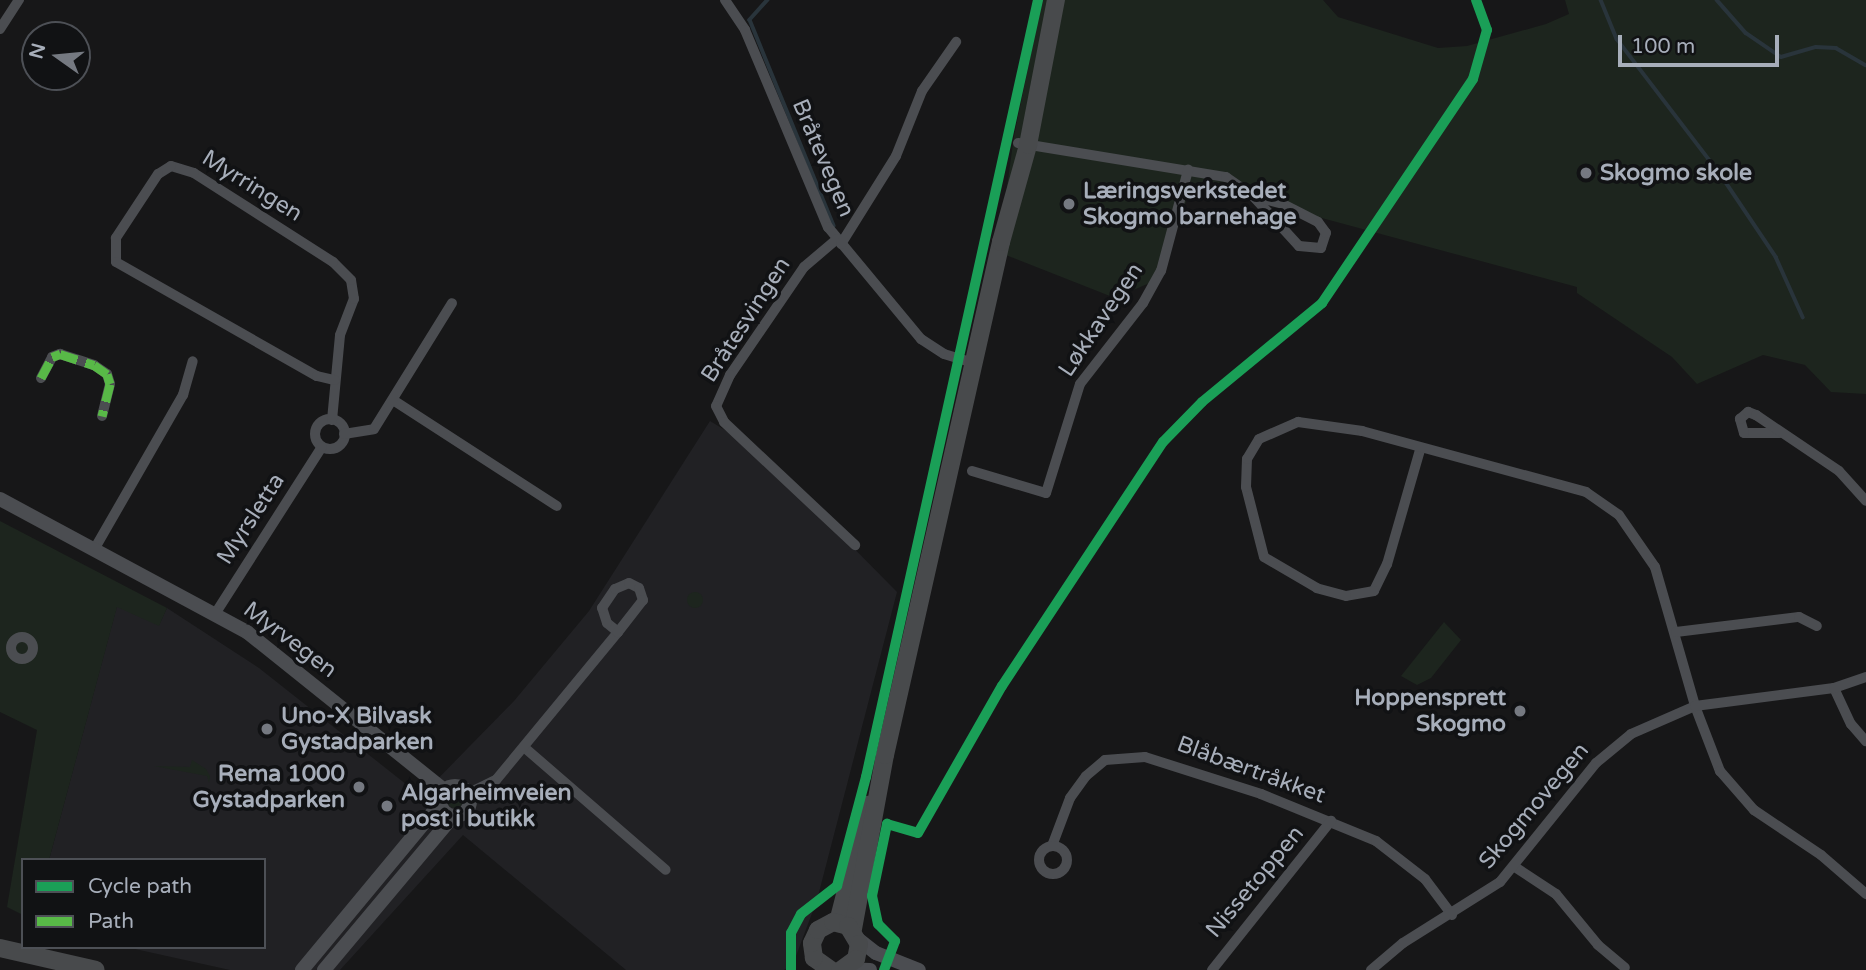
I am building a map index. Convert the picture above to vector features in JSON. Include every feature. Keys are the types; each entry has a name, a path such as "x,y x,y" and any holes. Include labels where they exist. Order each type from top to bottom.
{"main road":[{"path":"850,930 815,934 811,948 830,968 858,955 850,930 885,755 1054,0"},
{"path":"0,948 96,970"}],"street":[{"path":"0,29 19,0"},
{"name":"Bråtevegen","path":"725,0 745,30 822,216 839,242 921,339 944,354 973,363"},
{"path":"839,242 884,178 917,100 956,42"},
{"path":"1023,144 1226,177 1253,196 1299,246 1314,250 1326,240 1318,222 1283,204 1253,196"},
{"name":"Myrringen","path":"322,447 316,430 332,420 340,335 354,299 351,280 333,262 194,173 171,166 158,174 116,239 116,262 317,376 335,380"},
{"name":"Løkkavegen","path":"972,471 1046,493 1080,384 1143,303 1161,271 1188,170"},
{"name":"Bråtesvingen","path":"839,242 804,267 730,375 716,406 724,422 855,545"},
{"path":"344,434 370,432 393,400 452,303"},
{"path":"41,378 52,357 60,354 94,365 110,384 102,416"},
{"path":"95,548 177,407 193,361"},
{"path":"393,400 557,506"},
{"path":"332,420 344,434"},
{"path":"1420,450 1387,564 1374,591 1346,596 1317,588 1264,557 1244,474 1252,448 1270,431 1298,422 1325,424 1563,484 1603,503 1644,546 1676,632 1695,706 1720,771 1742,799 1821,855 1866,894"},
{"path":"1780,433 1839,471 1866,501"},
{"path":"322,447 337,447 344,434"},
{"name":"Myrsletta","path":"215,614 322,447"},
{"name":"Myrvegen","path":"0,499 215,614 268,648 442,797 453,816"},
{"path":"469,793 496,780 525,748 618,632 643,600 639,589 629,583 615,589 602,608 607,623 618,632"},
{"path":"1676,632 1799,617 1817,626"},
{"name":"Skogmovegen","path":"1371,970 1403,943 1452,915 1514,867 1577,784 1616,744 1695,706 1834,688 1866,677"},
{"path":"1834,688 1850,724 1866,741"},
{"path":"525,748 666,870"},
{"name":"Blåbærtråkket","path":"1052,846 1059,822 1081,781 1105,760 1124,756 1195,770 1331,821 1376,841 1406,862 1452,915"},
{"path":"302,970 442,797 457,785 469,793"},
{"path":"324,970 453,816 466,811 469,793"},
{"name":"Nissetoppen","path":"1212,970 1331,821"},
{"path":"1514,867 1556,894 1598,944 1625,968"},
{"path":"850,930 876,953 919,970"},
{"path":"830,968 870,970"}],"shaded area":[{"path":"1042,0 1323,0 1338,17 1438,48 1467,46 1546,24 1569,14 1565,0 1866,0 1866,394 1831,392 1805,365 1763,355 1697,384 1672,357 1577,293 1577,287 1192,183 1161,278 1115,298 998,252 1014,136"},
{"path":"710,421 756,449 897,592 817,900 793,964 784,970 626,970 463,835 340,970 230,970 135,949 266,949 266,858 50,858 117,606 159,625 167,608 259,668 421,796 514,701 589,611"},
{"path":"0,521 167,608 159,626 117,607 50,858 21,858 21,914 7,907 37,730 0,712"},
{"path":"695,592 703,600 695,608 687,600"},
{"path":"1444,622 1461,640 1431,678 1417,685 1401,676"},
{"path":"192,760 206,769 210,776 209,783 207,776 154,766 190,767"},
{"path":"455,792 463,800 455,808 447,800"}],"waterway":[{"path":"768,0 750,20 834,226"},
{"path":"1601,0 1617,39 1721,175 1776,257 1803,317"},
{"path":"1717,0 1746,33 1781,57 1816,47 1836,48 1866,65"}],"marked path":[{"path":"41,378 52,357 60,354 94,365 107,374 110,384 102,416"}],"cycle path":[{"path":"791,970 791,933 801,914 837,886 866,777 1038,0"},
{"path":"884,970 895,941 878,924 872,896 887,824 918,833 1002,686 1163,442 1202,402 1322,303 1473,79 1487,30 1476,0"}],"place":[{"name":"Skogmo skole","path":"1586,173"},
{"name":"Læringsverkstedet Skogmo barnehage","path":"1069,204"},
{"name":"Hoppensprett Skogmo","path":"1520,711"},
{"name":"Uno-X Bilvask Gystadparken","path":"267,729"},
{"name":"Rema 1000 Gystadparken","path":"359,787"},
{"name":"Algarheimveien post i butikk","path":"387,806"}]}
